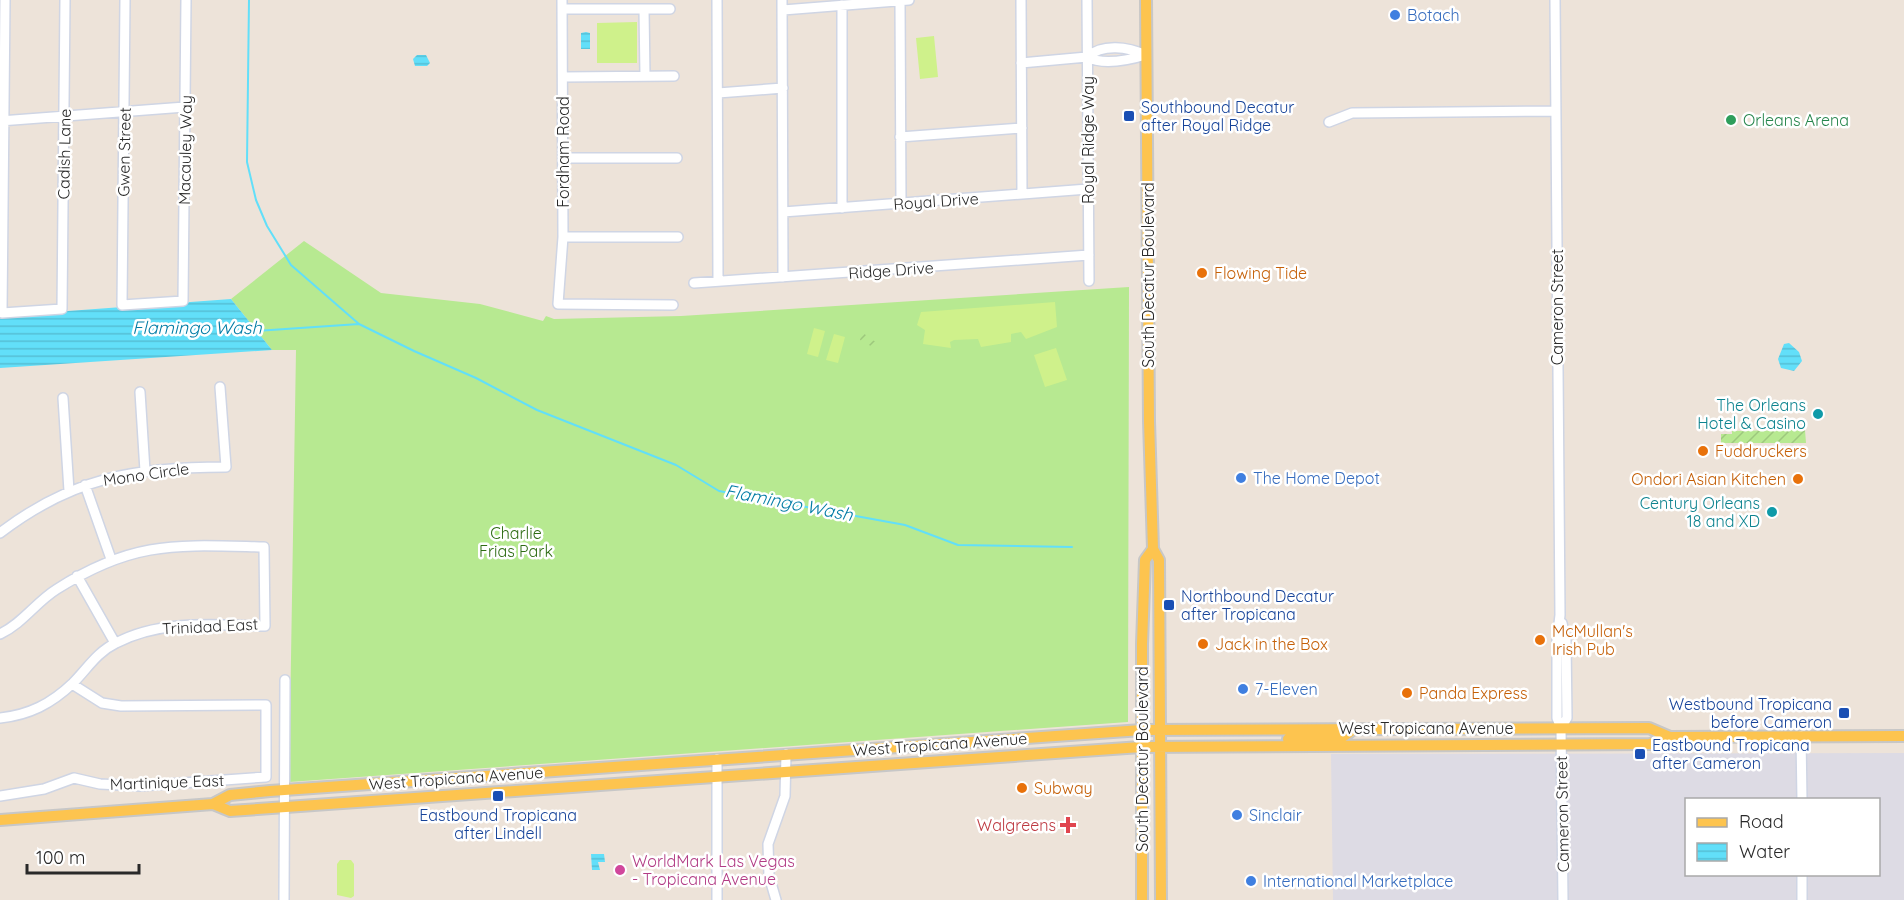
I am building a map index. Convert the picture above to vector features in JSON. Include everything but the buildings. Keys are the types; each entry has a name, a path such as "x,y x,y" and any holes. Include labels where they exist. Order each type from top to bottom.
{"main road":[{"name":"South Decatur Boulevard","path":"1146,0 1149,421 1153,549 1159,560 1161,900"},
{"name":"South Decatur Boulevard","path":"1143,899 1141,747 1145,560 1153,549"},
{"name":"West Tropicana Avenue","path":"0,820 213,804 230,795 1161,729 1649,728 1670,737"},
{"path":"1270,745 1291,737 1344,736 1354,729"},
{"name":"West Tropicana Avenue","path":"213,804 230,811 1141,747 1650,744 1670,737 1904,736"},
{"path":"893,747 895,763"},
{"path":"595,768 596,785"},
{"path":"449,779 450,796"},
{"path":"435,780 436,797"}],"street":[{"path":"5,0 2,121 185,107"},
{"name":"Cadish Lane","path":"2,121 2,313 62,309 65,0"},
{"name":"Gwen Street","path":"122,305 125,0"},
{"name":"Macauley Way","path":"122,305 183,301 186,0"},
{"path":"717,0 718,281"},
{"path":"783,277 783,5 842,5 909,0"},
{"path":"1021,0 1023,194"},
{"name":"Royal Ridge Way","path":"1087,0 1089,281"},
{"name":"Cameron Street","path":"1555,0 1560,615 1557,640 1557,718 1561,728 1563,900"},
{"path":"900,1 900,203"},
{"path":"562,4 670,9"},
{"name":"Fordham Road","path":"562,4 563,237 558,304 673,304"},
{"path":"842,5 842,208"},
{"path":"644,9 645,76"},
{"path":"1022,63 1087,57 1095,50 1129,47 1146,55"},
{"path":"563,77 674,76"},
{"path":"718,93 783,88"},
{"path":"1329,122 1352,112 1556,111"},
{"path":"900,137 1022,128"},
{"path":"563,158 677,159"},
{"name":"Royal Drive","path":"783,212 1088,189"},
{"path":"563,237 678,237"},
{"name":"Ridge Drive","path":"694,283 1089,255"},
{"name":"Mono Circle","path":"0,533 27,512 69,490 116,475 188,466 226,466 220,387"},
{"path":"140,392 145,471"},
{"path":"63,398 69,490"},
{"path":"0,634 16,626 51,593 77,576 111,560 85,485"},
{"name":"Trinidad East","path":"0,718 21,716 42,708 72,684 93,659 115,643 151,629 193,625 265,626 264,547 155,547 111,560"},
{"path":"77,576 115,643"},
{"path":"284,900 285,680"},
{"name":"Martinique East","path":"0,796 44,789 74,778 100,784 140,786 266,777 267,705 121,706 102,703 72,684"},
{"path":"1801,736 1802,798"},
{"path":"776,900 769,876 768,844 785,796 786,754"},
{"path":"717,759 717,900"},
{"path":"1802,876 1802,900"}],"shaded area":[{"path":"1904,753 1904,900 1333,900 1331,754"}],"green space":[{"path":"637,22 637,63 597,63 597,23"},
{"path":"934,36 938,77 920,79 916,38"},
{"name":"Charlie Frias Park","path":"304,241 381,293 480,304 543,321 546,316 554,319 681,316 1129,287 1128,722 289,782 296,350 272,350 231,299"},
{"path":"1055,302 1057,327 1026,339 1021,332 1011,334 1011,342 981,347 978,339 954,340 950,342 951,348 923,344 925,330 917,325 921,312"},
{"path":"814,328 825,331 818,357 807,354"},
{"path":"862,330 867,337 880,344 878,350 860,340"},
{"path":"834,334 845,337 838,363 826,360"},
{"path":"1056,348 1067,380 1045,387 1034,355"},
{"path":"1805,430 1806,443 1721,443 1721,434 1732,434 1732,431"},
{"path":"340,860 351,860 354,864 354,896 351,898 337,895 337,864"}],"water":[{"path":"581,33 590,33 590,49 581,49"},
{"path":"417,55 426,55 430,63 427,66 415,66 413,59"},
{"name":"Flamingo Wash","path":"231,299 272,350 0,368 0,316"},
{"path":"1789,343 1799,352 1802,361 1794,371 1781,368 1778,359 1784,344"},
{"path":"591,854 604,854 605,862 598,862 600,870 592,870"}],"waterway":[{"path":"249,0 247,162 256,200 267,226 291,265 359,324"},
{"name":"Flamingo Wash","path":"256,331 359,324 476,378 537,410 676,465 719,491 905,525 958,545 1072,547"}],"place":[{"name":"Botach","path":"1395,15"},
{"name":"Southbound Decatur after Royal Ridge","path":"1129,116"},
{"name":"Orleans Arena","path":"1731,120"},
{"name":"Flowing Tide","path":"1202,273"},
{"name":"The Orleans Hotel & Casino","path":"1818,414"},
{"name":"Fuddruckers","path":"1703,451"},
{"name":"The Home Depot","path":"1241,478"},
{"name":"Ondori Asian Kitchen","path":"1798,479"},
{"name":"Century Orleans 18 and XD","path":"1772,512"},
{"name":"Northbound Decatur after Tropicana","path":"1169,605"},
{"name":"McMullan's Irish Pub","path":"1540,640"},
{"name":"Jack in the Box","path":"1203,644"},
{"name":"7-Eleven","path":"1243,689"},
{"name":"Panda Express","path":"1407,693"},
{"name":"Westbound Tropicana before Cameron","path":"1844,713"},
{"name":"Eastbound Tropicana after Cameron","path":"1640,754"},
{"name":"Subway","path":"1022,788"},
{"name":"Eastbound Tropicana after Lindell","path":"498,796"},
{"name":"Sinclair","path":"1237,815"},
{"name":"Walgreens","path":"1068,825"},
{"name":"WorldMark Las Vegas - Tropicana Avenue","path":"620,870"},
{"name":"International Marketplace","path":"1251,881"}]}
